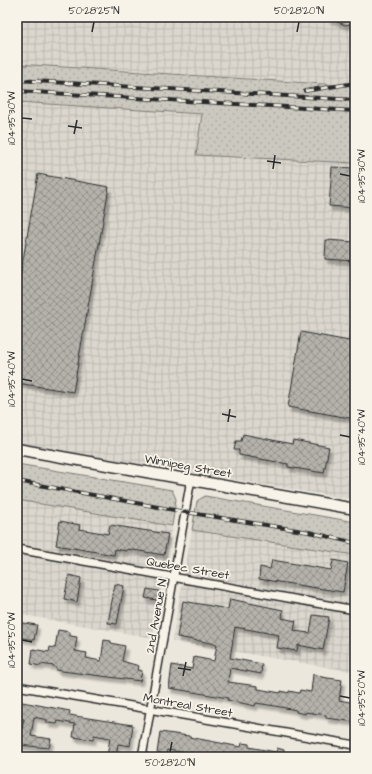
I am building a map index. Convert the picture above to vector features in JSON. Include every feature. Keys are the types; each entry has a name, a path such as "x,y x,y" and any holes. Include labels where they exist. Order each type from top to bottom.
{"main road":[{"name":"Winnipeg Street","path":"17,450 191,479 355,509"}],"street":[{"name":"2nd Avenue N","path":"142,757 191,479"},
{"name":"Quebec Street","path":"17,549 355,610"},
{"name":"Montreal Street","path":"17,686 355,746"}],"shaded area":[{"path":"17,17 355,17 355,85 17,64"},
{"path":"17,64 355,86 355,163 196,155 202,114 17,102"},
{"path":"17,102 203,114 197,155 355,163 355,500 17,443"},
{"path":"17,464 172,490 176,499 172,526 17,500"},
{"path":"205,496 355,522 355,555 192,530 197,501"},
{"path":"17,500 172,526 153,638 17,614"},
{"path":"192,530 355,555 355,672 172,641"}],"building":[{"path":"326,17 355,17 355,23 345,25"},
{"path":"332,167 355,168 355,208 329,206"},
{"path":"38,174 109,187 73,392 17,383 17,294"},
{"path":"326,240 355,242 355,261 325,259"},
{"path":"351,325 355,325 355,419 288,407 301,332 349,341"},
{"path":"243,434 292,444 293,440 329,447 324,473 288,467 288,464 239,455 239,450 234,450 236,441 241,441"},
{"path":"60,521 80,525 79,529 108,534 110,525 168,534 164,555 127,549 127,551 115,549 114,555 56,545"},
{"path":"272,560 331,570 333,560 348,563 343,592 259,579 260,567 270,569"},
{"path":"69,575 81,578 77,602 64,599"},
{"path":"115,584 124,586 117,624 108,623"},
{"path":"147,589 159,591 157,600 145,598"},
{"path":"230,599 283,610 282,618 296,621 294,631 310,633 313,615 329,617 323,650 298,645 297,651 277,648 279,635 235,627 230,658 262,664 261,674 230,668 228,682 258,686 258,689 281,693 281,691 289,693 289,691 299,693 300,690 311,692 313,674 321,677 342,680 339,700 355,703 355,722 326,718 326,715 306,712 305,714 296,712 296,710 275,706 256,703 255,706 227,700 228,698 169,688 172,665 192,669 194,657 214,661 217,644 177,637 183,601 228,609"},
{"path":"17,622 37,625 34,640 17,637"},
{"path":"58,630 70,632 70,636 77,637 75,651 87,653 86,658 101,661 104,640 125,646 122,661 139,666 138,670 142,671 140,681 62,671 57,670 54,666 31,664 33,649 49,652 50,647 55,648"},
{"path":"17,701 70,711 69,715 133,725 130,746 118,744 116,757 107,756 110,738 94,735 93,740 73,737 75,724 58,721 57,724 47,723 47,720 34,717 31,736 51,739 49,748 19,745 24,719 17,718"},
{"path":"160,732 189,736 241,747 242,743 249,744 249,747 276,752 277,748 284,750 284,757 247,757 228,754 227,757 196,757 188,756 188,753 167,750 166,755 157,753"}],"railway":[{"path":"17,80 355,100"},
{"path":"305,91 355,83"},
{"path":"17,91 355,111"},
{"path":"17,481 185,512 309,532 355,543"}]}
